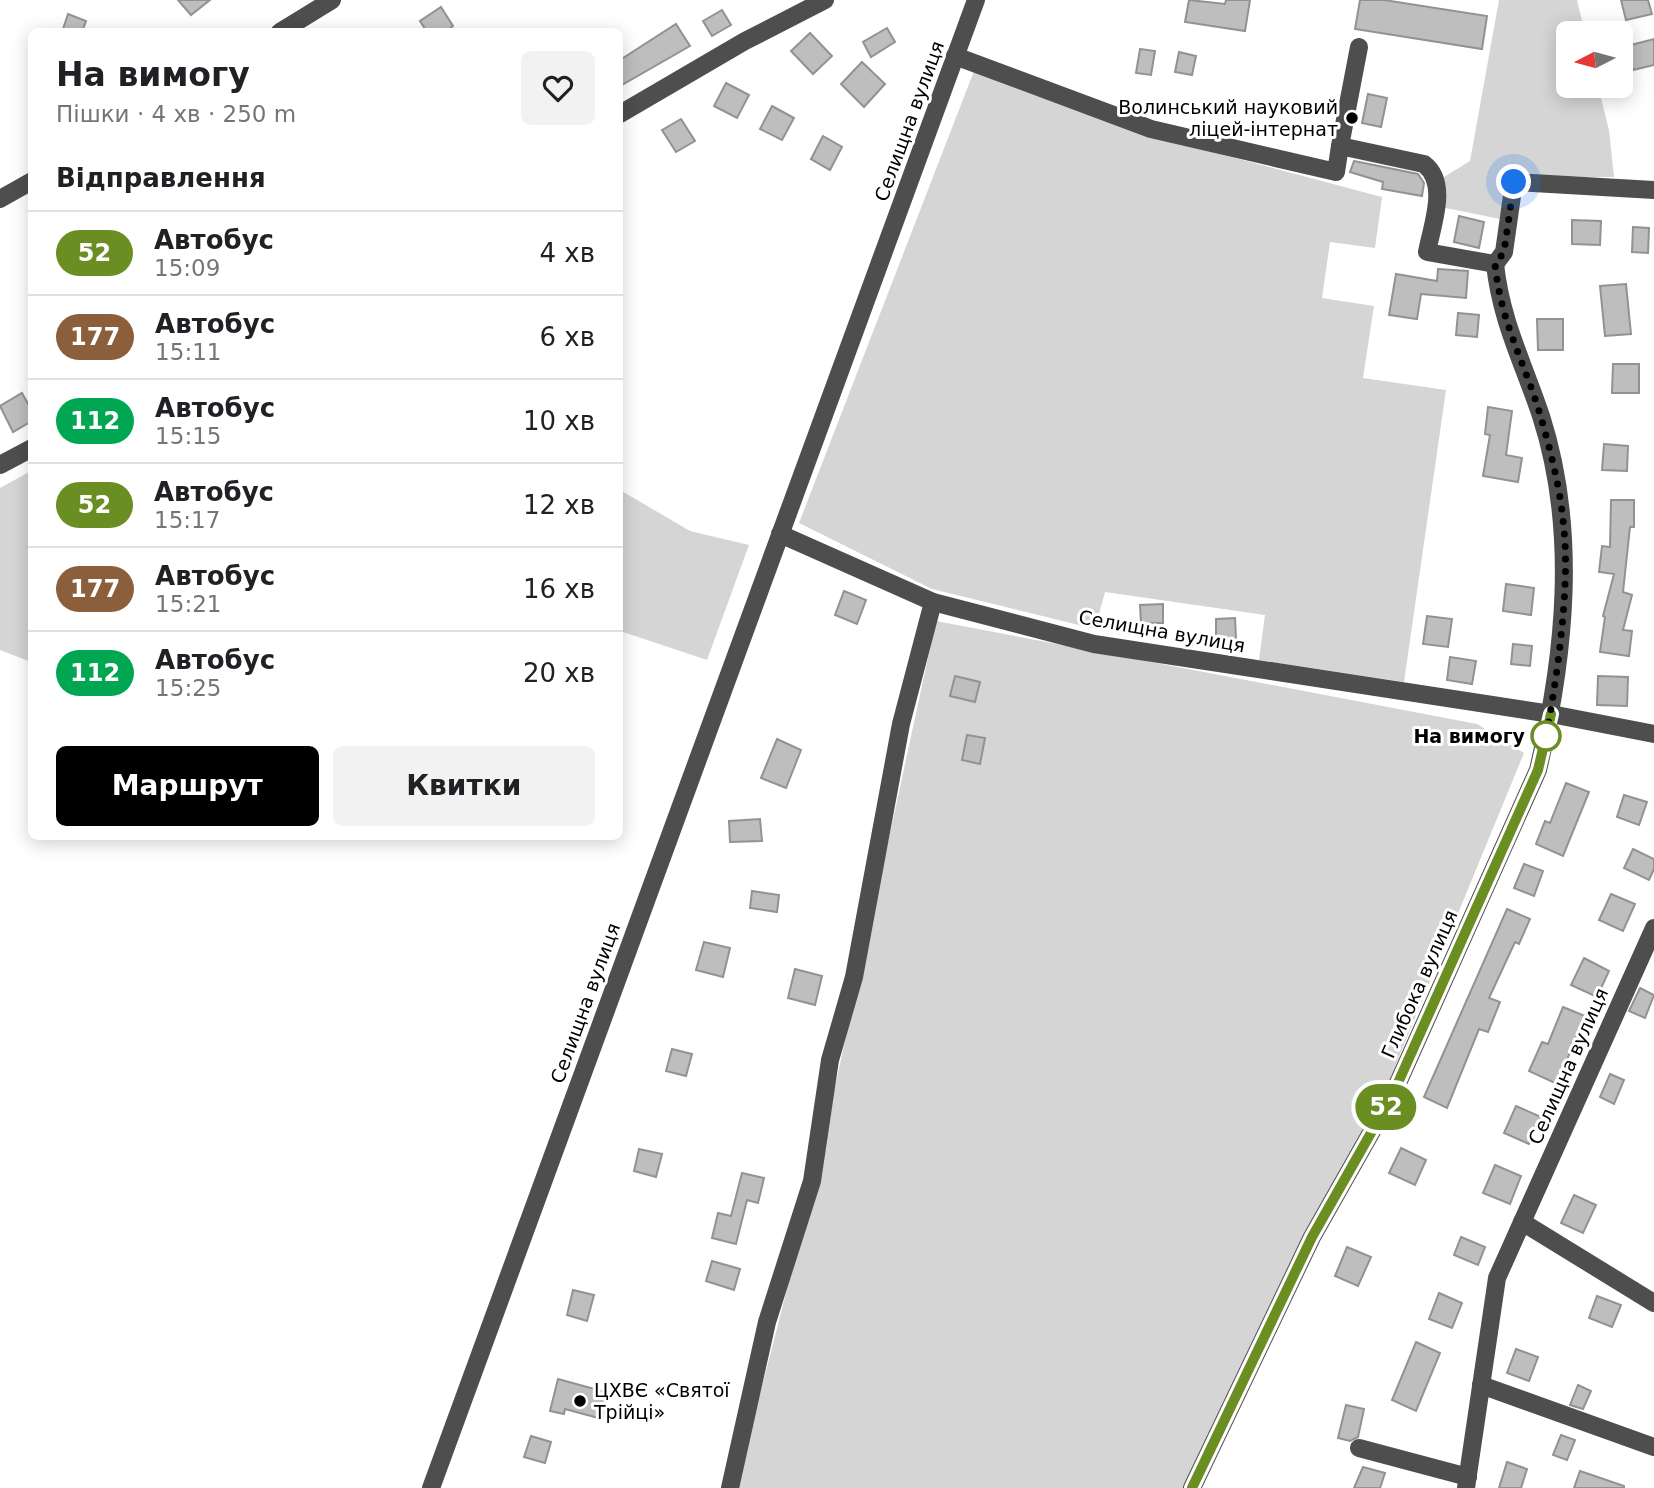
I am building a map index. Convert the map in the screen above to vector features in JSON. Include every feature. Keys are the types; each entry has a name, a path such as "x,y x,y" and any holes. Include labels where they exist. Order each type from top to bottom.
{"street":[{"path":"286,28 332,0"},
{"path":"623,112 745,41 825,0"},
{"name":"Селищна вулиця","path":"431,1488 976,0"},
{"path":"955,56 1164,132 1336,172 1359,47"},
{"path":"1340,146 1424,164 1433,171 1438,186 1427,252 1495,264"},
{"path":"0,200 28,182"},
{"path":"1551,714 1564,584 1564,532 1555,470 1541,416 1499,302 1495,264 1504,252 1514,182 1654,190"},
{"path":"0,465 28,450"},
{"name":"Селищна вулиця","path":"780,534 933,602 1094,644 1551,714 1654,734"},
{"path":"730,1488 767,1322 812,1181 830,1060 854,976 901,724 933,602"},
{"name":"Глибока вулиця","path":"1192,1488 1312,1237 1393,1094 1538,770 1551,714"},
{"name":"Селищна вулиця","path":"1467,1483 1497,1278 1654,929"},
{"path":"1522,1222 1654,1303"},
{"path":"1481,1385 1654,1447"},
{"path":"1359,1448 1467,1483"}],"shaded area":[{"path":"1499,0 1577,0 1582,21 1556,21 1556,98 1601,98 1609,130 1614,177 1511,177 1505,220 1441,207 1444,177 1470,161"},
{"path":"974,71 1149,135 1382,197 1375,248 1330,242 1322,298 1374,306 1363,378 1446,390 1404,682 1259,660 1265,615 1105,592 1095,629 932,589 799,523"},
{"path":"28,473 28,661 0,650 0,488"},
{"path":"623,492 690,531 749,545 707,660 623,632"},
{"path":"936,621 1477,724 1524,753 1387,1086 1188,1488 736,1488 814,1184"}],"building":[{"path":"178,0 210,0 191,15"},
{"path":"1189,0 1225,4 1226,0 1250,0 1245,31 1185,22"},
{"path":"1360,0 1384,0 1487,16 1482,49 1355,29"},
{"path":"1621,0 1648,0 1652,14 1626,20"},
{"path":"441,7 453,26 424,28 420,21"},
{"path":"722,10 731,25 712,36 703,21"},
{"path":"68,14 86,21 83,28 63,28"},
{"path":"676,24 690,46 623,84 623,58"},
{"path":"887,28 895,42 871,57 863,42"},
{"path":"810,33 832,56 813,74 791,51"},
{"path":"1654,39 1654,65 1633,70 1633,44"},
{"path":"1140,49 1155,51 1151,75 1136,73"},
{"path":"1179,52 1196,56 1192,75 1175,72"},
{"path":"862,62 885,84 864,107 841,84"},
{"path":"726,83 749,95 737,118 714,106"},
{"path":"1368,94 1387,98 1381,127 1362,123"},
{"path":"772,106 794,118 782,140 760,129"},
{"path":"681,119 695,141 676,152 662,130"},
{"path":"823,136 842,147 830,170 811,159"},
{"path":"1354,161 1418,174 1424,183 1422,196 1382,189 1383,182 1350,172"},
{"path":"1459,216 1484,222 1479,248 1454,242"},
{"path":"1572,220 1601,221 1600,245 1572,244"},
{"path":"1633,227 1649,228 1648,253 1632,252"},
{"path":"1438,269 1468,271 1466,298 1421,294 1417,319 1389,315 1396,274 1437,281"},
{"path":"1626,284 1631,334 1605,336 1600,286"},
{"path":"1458,313 1479,315 1477,337 1456,335"},
{"path":"1537,319 1563,319 1563,350 1538,350"},
{"path":"1613,364 1639,364 1639,393 1612,393"},
{"path":"22,393 28,404 28,423 13,432 0,406"},
{"path":"1488,407 1512,411 1506,455 1522,458 1518,482 1483,476 1490,435 1485,434"},
{"path":"1604,444 1628,446 1627,471 1602,470"},
{"path":"1611,500 1634,500 1634,527 1630,527 1623,592 1632,595 1623,630 1632,631 1629,656 1600,652 1603,616 1614,574 1599,572 1602,546 1610,547"},
{"path":"1506,584 1534,588 1531,615 1503,611"},
{"path":"844,591 866,600 857,624 835,615"},
{"path":"1163,604 1163,623 1141,623 1140,605"},
{"path":"1427,616 1452,619 1448,647 1423,644"},
{"path":"1235,618 1236,639 1216,639 1216,619"},
{"path":"1513,644 1532,646 1530,666 1511,664"},
{"path":"1450,657 1476,661 1472,684 1447,680"},
{"path":"955,676 980,682 975,702 950,696"},
{"path":"1598,676 1628,677 1627,706 1597,705"},
{"path":"967,735 985,738 980,764 962,760"},
{"path":"777,739 801,750 786,788 761,778"},
{"path":"1566,783 1589,792 1563,856 1536,844 1545,821 1550,823"},
{"path":"1624,795 1647,802 1639,825 1617,817"},
{"path":"760,819 762,841 730,842 729,821"},
{"path":"1633,849 1654,859 1654,869 1649,880 1624,868"},
{"path":"1524,864 1543,871 1534,896 1514,888"},
{"path":"752,891 779,895 777,912 750,908"},
{"path":"1611,894 1635,904 1623,931 1599,920"},
{"path":"1507,909 1530,919 1519,944 1515,942 1489,998 1500,1002 1488,1032 1479,1029 1447,1108 1424,1097"},
{"path":"704,942 730,948 723,977 696,970"},
{"path":"1584,958 1609,971 1597,997 1571,985"},
{"path":"795,969 822,976 815,1005 788,998"},
{"path":"1640,988 1654,995 1645,1018 1629,1011"},
{"path":"1563,1007 1585,1016 1557,1084 1529,1071 1542,1042 1548,1044"},
{"path":"672,1049 692,1054 686,1076 666,1071"},
{"path":"1610,1074 1624,1080 1614,1104 1600,1097"},
{"path":"1516,1106 1541,1117 1529,1144 1504,1133"},
{"path":"1401,1148 1426,1160 1415,1185 1389,1173"},
{"path":"639,1149 662,1154 656,1177 634,1171"},
{"path":"1495,1165 1521,1176 1510,1204 1483,1193"},
{"path":"742,1173 764,1178 758,1203 747,1200 736,1244 712,1238 718,1213 731,1216"},
{"path":"1574,1195 1596,1205 1583,1233 1561,1223"},
{"path":"1461,1237 1485,1247 1478,1265 1454,1255"},
{"path":"1347,1247 1371,1257 1358,1286 1335,1276"},
{"path":"712,1261 740,1269 734,1290 706,1281"},
{"path":"573,1290 594,1295 587,1321 567,1315"},
{"path":"1439,1293 1462,1303 1452,1328 1429,1319"},
{"path":"1597,1296 1621,1305 1612,1327 1589,1318"},
{"path":"1416,1342 1440,1353 1416,1411 1392,1400"},
{"path":"1516,1349 1538,1357 1529,1381 1507,1373"},
{"name":"ЦХВЄ «Святої Трійці»","path":"558,1379 609,1393 602,1419 565,1409 564,1414 550,1411"},
{"path":"1578,1385 1591,1391 1583,1409 1570,1405"},
{"path":"1346,1405 1364,1409 1358,1437 1350,1441 1338,1438"},
{"path":"1561,1435 1575,1440 1567,1460 1553,1455"},
{"path":"531,1436 551,1442 545,1463 524,1457"},
{"path":"1507,1462 1527,1469 1521,1488 1499,1488"},
{"path":"1363,1467 1385,1473 1380,1488 1354,1488"},
{"path":"1580,1471 1624,1486 1624,1488 1574,1488"}],"bus line":[{"name":"52","path":"1192,1488 1312,1237 1393,1094 1538,770 1551,714"}],"place":[{"name":"Волинський науковий ліцей-інтернат","path":"1352,118"},
{"name":"На вимогу","path":"1546,736"},
{"name":"ЦХВЄ «Святої Трійці»","path":"580,1401"}],"route":[{"path":"1514,182 1504,252 1495,264 1499,302 1541,416 1555,470 1564,532 1564,584 1551,714 1546,736"}]}
